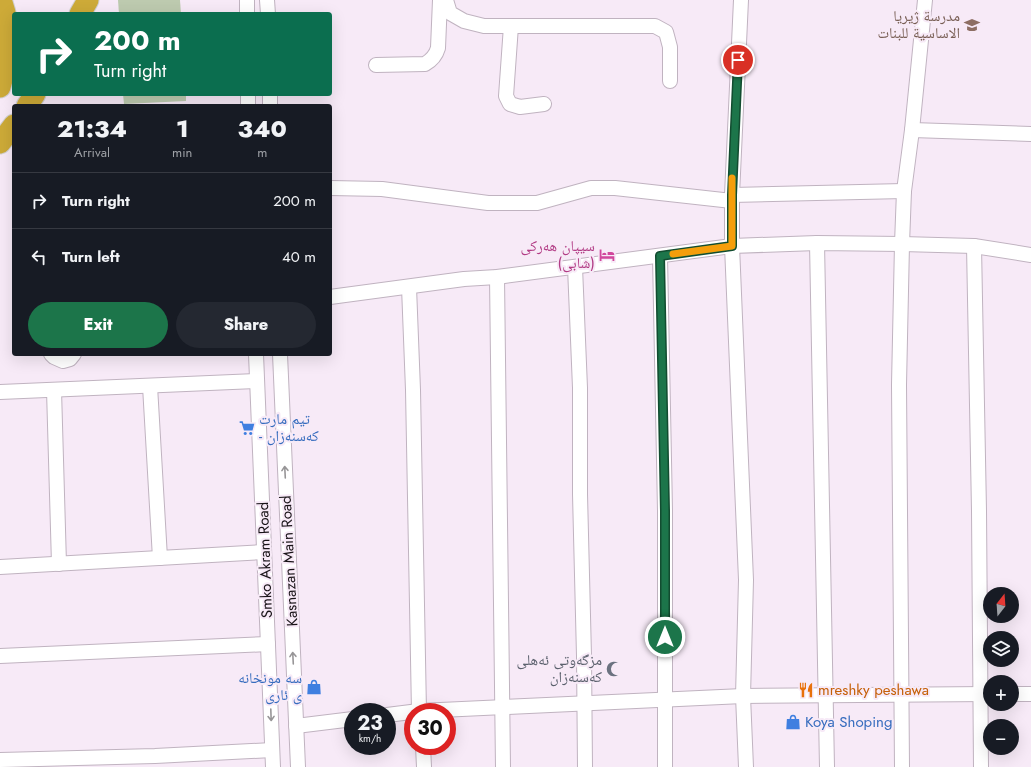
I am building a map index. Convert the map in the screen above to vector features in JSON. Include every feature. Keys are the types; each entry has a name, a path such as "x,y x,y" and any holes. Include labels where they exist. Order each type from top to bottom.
{"highway":[{"path":"0,87 6,66 8,46 7,25 1,0"},
{"path":"81,12 88,0"},
{"path":"0,143 12,128"}],"street":[{"path":"247,0 247,12"},
{"path":"268,0 268,12"},
{"path":"376,65 425,64 430,61 438,48 440,0"},
{"path":"446,0 450,13 464,21 484,26 655,26 666,32 670,47 670,82"},
{"path":"741,0 732,198 732,246 746,580 743,696 746,767"},
{"path":"902,767 899,385 902,244 904,191 912,130 925,0"},
{"path":"511,26 506,96 510,104 520,107 544,104"},
{"path":"912,130 1031,134"},
{"path":"332,188 382,189 488,203 537,202 591,188 615,188 732,198 904,191"},
{"path":"817,243 827,767"},
{"path":"332,297 732,246 817,243 974,246 1031,255"},
{"path":"974,246 984,675"},
{"path":"660,256 665,511 666,767"},
{"path":"576,267 580,388 580,494 585,767"},
{"path":"497,277 504,767"},
{"path":"409,287 413,405 419,703"},
{"path":"53,356 63,361 70,359 72,356"},
{"name":"Smko Akram Road","path":"256,356 273,767"},
{"name":"Kasnazan Main Road","path":"280,356 298,767"},
{"path":"0,392 257,381"},
{"path":"150,386 160,558"},
{"path":"54,390 59,564"},
{"path":"0,567 264,552"},
{"path":"0,656 268,644"},
{"path":"456,709 743,696 983,694"},
{"path":"1019,694 1031,694"},
{"path":"981,767 984,711"},
{"path":"296,726 344,720"},
{"path":"0,760 156,761 272,750"},
{"path":"423,755 424,767"}],"green space":[{"path":"118,0 180,0 181,12 119,12"},
{"path":"123,96 186,96 186,101 124,104"}],"slow traffic":[{"path":"673,254 732,246 732,178"}],"place":[{"name":"مدرسة ژيريا الاساسية للبنات","path":"972,25"},
{"name":"سیپان هەرکی (شابی)","path":"607,255"},
{"name":"تیم مارت - کەسنەزان","path":"247,428"},
{"name":"مزگەوتی ئەهلی کەسنەزان","path":"614,669"},
{"name":"سه مونخانه ی ئاری","path":"314,687"},
{"name":"mreshky peshawa","path":"806,690"},
{"name":"Koya Shoping","path":"793,722"}],"route":[{"path":"665,637 665,511 660,256 732,246 732,195 738,60"}]}
